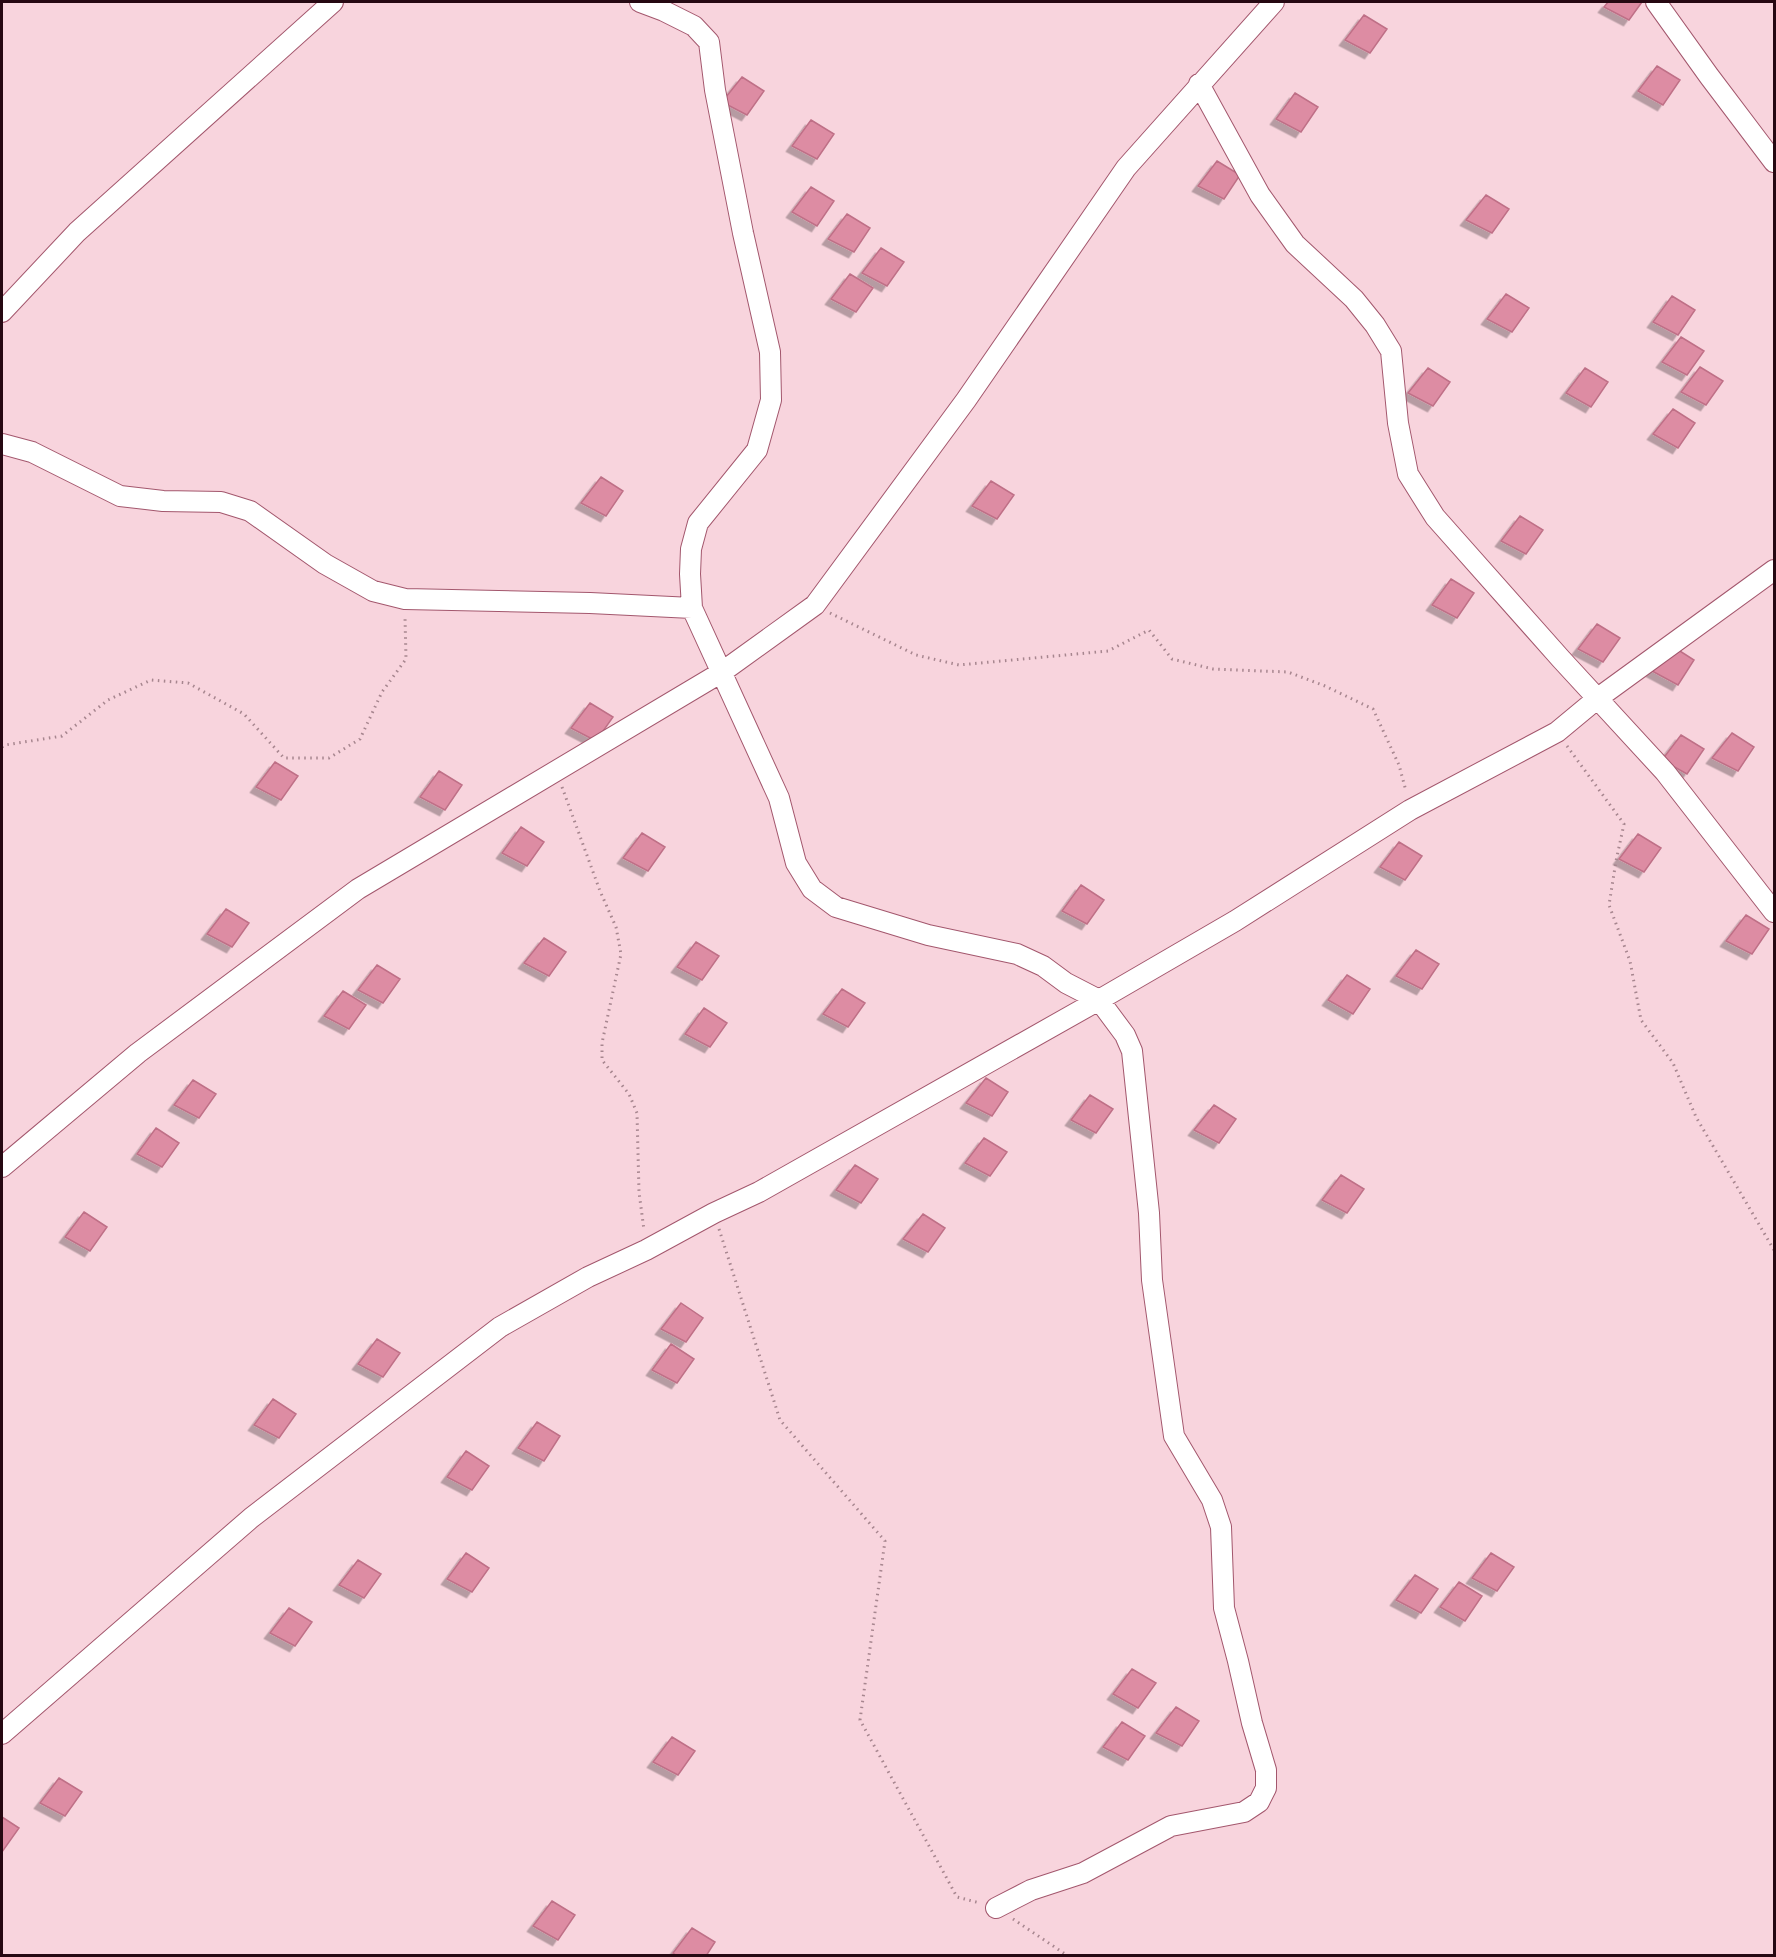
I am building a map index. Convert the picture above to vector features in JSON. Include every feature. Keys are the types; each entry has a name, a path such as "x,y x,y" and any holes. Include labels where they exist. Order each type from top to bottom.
{"street":[{"path":"2,312 77,232 333,2"},
{"path":"640,2 664,10 694,26 709,42 715,90 743,233 770,352 771,400 757,450 698,523 691,549 692,608 779,798 796,863 812,889 836,907 928,935 1017,954 1043,966 1066,983 1099,1000 1125,1035 1132,1051 1149,1213 1152,1280 1174,1436 1212,1500 1221,1527 1224,1608 1266,1770 1266,1788 1259,1802 1244,1812 1171,1826 1083,1873 1031,1890 996,1908"},
{"path":"2,1167 138,1053 358,889 722,672 815,605 966,400 1126,168 1274,2"},
{"path":"1656,2 1708,76 1774,162"},
{"path":"1199,84 1243,167 1271,211 1295,244 1354,299 1375,325 1391,351 1398,423 1408,474 1435,517 1665,772 1774,912"},
{"path":"2,444 32,452 120,496 164,501 221,502 250,511 334,569 373,591 405,599 590,603 692,608"},
{"path":"2,1734 251,1518 500,1327 588,1277 759,1192 1235,921 1410,810 1557,732 1598,698 1774,570"}],"path":[{"path":"2,747 62,736 108,700 151,680 188,683 244,714 284,758 329,758 360,739 382,692 406,659 405,599"},
{"path":"815,605 916,655 959,665 1108,651 1149,630 1173,659 1213,669 1288,672 1325,686 1373,709 1399,765 1410,810"},
{"path":"1557,732 1624,824 1609,905 1630,961 1641,1020 1672,1063 1696,1117 1774,1251"},
{"path":"556,771 600,891 616,927 620,945 621,954 602,1043 602,1060 629,1094 638,1113 639,1192 646,1250"},
{"path":"714,1213 780,1420 885,1541 860,1720 957,1897 996,1908 1068,1956"}],"building":[{"path":"1608,2 1642,2 1629,20 1604,7"},
{"path":"1364,15 1387,29 1370,53 1345,40"},
{"path":"1657,66 1680,80 1663,105 1638,91"},
{"path":"742,77 764,91 747,115 722,102"},
{"path":"1295,93 1318,107 1301,132 1276,119"},
{"path":"811,120 834,134 817,159 792,146"},
{"path":"1217,161 1240,175 1224,199 1198,186"},
{"path":"811,187 834,201 817,226 792,212"},
{"path":"1486,195 1509,209 1492,233 1466,220"},
{"path":"847,214 870,228 854,252 828,239"},
{"path":"881,248 904,262 887,286 862,273"},
{"path":"850,274 873,288 856,312 831,299"},
{"path":"1506,294 1529,308 1512,332 1487,319"},
{"path":"1672,296 1695,310 1678,335 1653,322"},
{"path":"1681,337 1704,351 1687,375 1662,362"},
{"path":"1700,367 1723,381 1706,405 1681,392"},
{"path":"1428,368 1450,382 1433,406 1408,393"},
{"path":"1585,368 1608,382 1591,407 1566,393"},
{"path":"1673,409 1695,423 1678,448 1653,434"},
{"path":"601,477 623,491 606,516 581,503"},
{"path":"991,481 1014,495 997,519 972,506"},
{"path":"1520,516 1543,530 1526,554 1501,541"},
{"path":"1451,579 1474,593 1457,618 1432,605"},
{"path":"1597,624 1620,638 1603,662 1578,649"},
{"path":"1672,646 1694,660 1678,685 1652,671"},
{"path":"590,703 613,717 596,741 571,728"},
{"path":"1732,733 1754,747 1738,771 1712,758"},
{"path":"1681,735 1704,749 1687,774 1662,760"},
{"path":"275,762 298,776 281,800 256,787"},
{"path":"439,771 462,785 445,810 420,797"},
{"path":"521,827 544,842 527,866 502,853"},
{"path":"642,833 665,847 648,871 623,858"},
{"path":"1638,834 1661,848 1644,872 1619,859"},
{"path":"1399,842 1422,856 1405,880 1380,867"},
{"path":"1081,885 1104,900 1087,924 1062,911"},
{"path":"226,909 249,923 232,947 207,934"},
{"path":"1746,915 1769,929 1752,954 1726,941"},
{"path":"544,938 566,952 549,976 524,963"},
{"path":"696,942 719,956 702,980 677,967"},
{"path":"1416,950 1439,964 1422,989 1396,976"},
{"path":"377,965 400,979 383,1003 358,990"},
{"path":"1347,975 1370,989 1353,1014 1328,1000"},
{"path":"842,989 865,1003 848,1027 823,1014"},
{"path":"343,991 366,1005 349,1029 324,1016"},
{"path":"704,1008 727,1023 710,1047 685,1034"},
{"path":"986,1078 1008,1092 992,1116 966,1103"},
{"path":"193,1080 216,1094 199,1118 174,1105"},
{"path":"1090,1095 1113,1109 1096,1133 1071,1120"},
{"path":"1214,1105 1236,1119 1219,1143 1194,1130"},
{"path":"156,1128 179,1143 162,1167 137,1154"},
{"path":"984,1138 1007,1152 990,1176 965,1163"},
{"path":"855,1165 878,1179 861,1203 836,1190"},
{"path":"1341,1175 1364,1189 1347,1213 1322,1200"},
{"path":"84,1212 107,1227 90,1251 65,1237"},
{"path":"923,1214 945,1228 928,1252 903,1239"},
{"path":"681,1303 703,1318 686,1342 661,1329"},
{"path":"377,1339 400,1353 383,1377 358,1364"},
{"path":"671,1344 694,1359 677,1383 652,1370"},
{"path":"273,1399 296,1414 279,1438 254,1425"},
{"path":"537,1422 560,1436 544,1461 518,1448"},
{"path":"466,1451 489,1466 472,1490 447,1477"},
{"path":"466,1553 489,1568 472,1592 447,1579"},
{"path":"1491,1553 1514,1567 1497,1591 1472,1578"},
{"path":"358,1560 381,1574 364,1598 339,1585"},
{"path":"1415,1575 1438,1589 1421,1613 1396,1600"},
{"path":"1459,1582 1482,1596 1465,1621 1440,1607"},
{"path":"289,1608 312,1622 295,1646 270,1633"},
{"path":"1132,1669 1156,1683 1138,1708 1113,1694"},
{"path":"1176,1707 1199,1721 1182,1746 1156,1733"},
{"path":"1122,1722 1145,1736 1128,1760 1103,1747"},
{"path":"672,1737 695,1751 678,1775 653,1762"},
{"path":"59,1778 82,1792 65,1816 40,1803"},
{"path":"2,1817 19,1828 2,1852"},
{"path":"552,1901 575,1915 558,1940 533,1926"},
{"path":"692,1928 715,1942 706,1956 677,1956 673,1953"}]}
